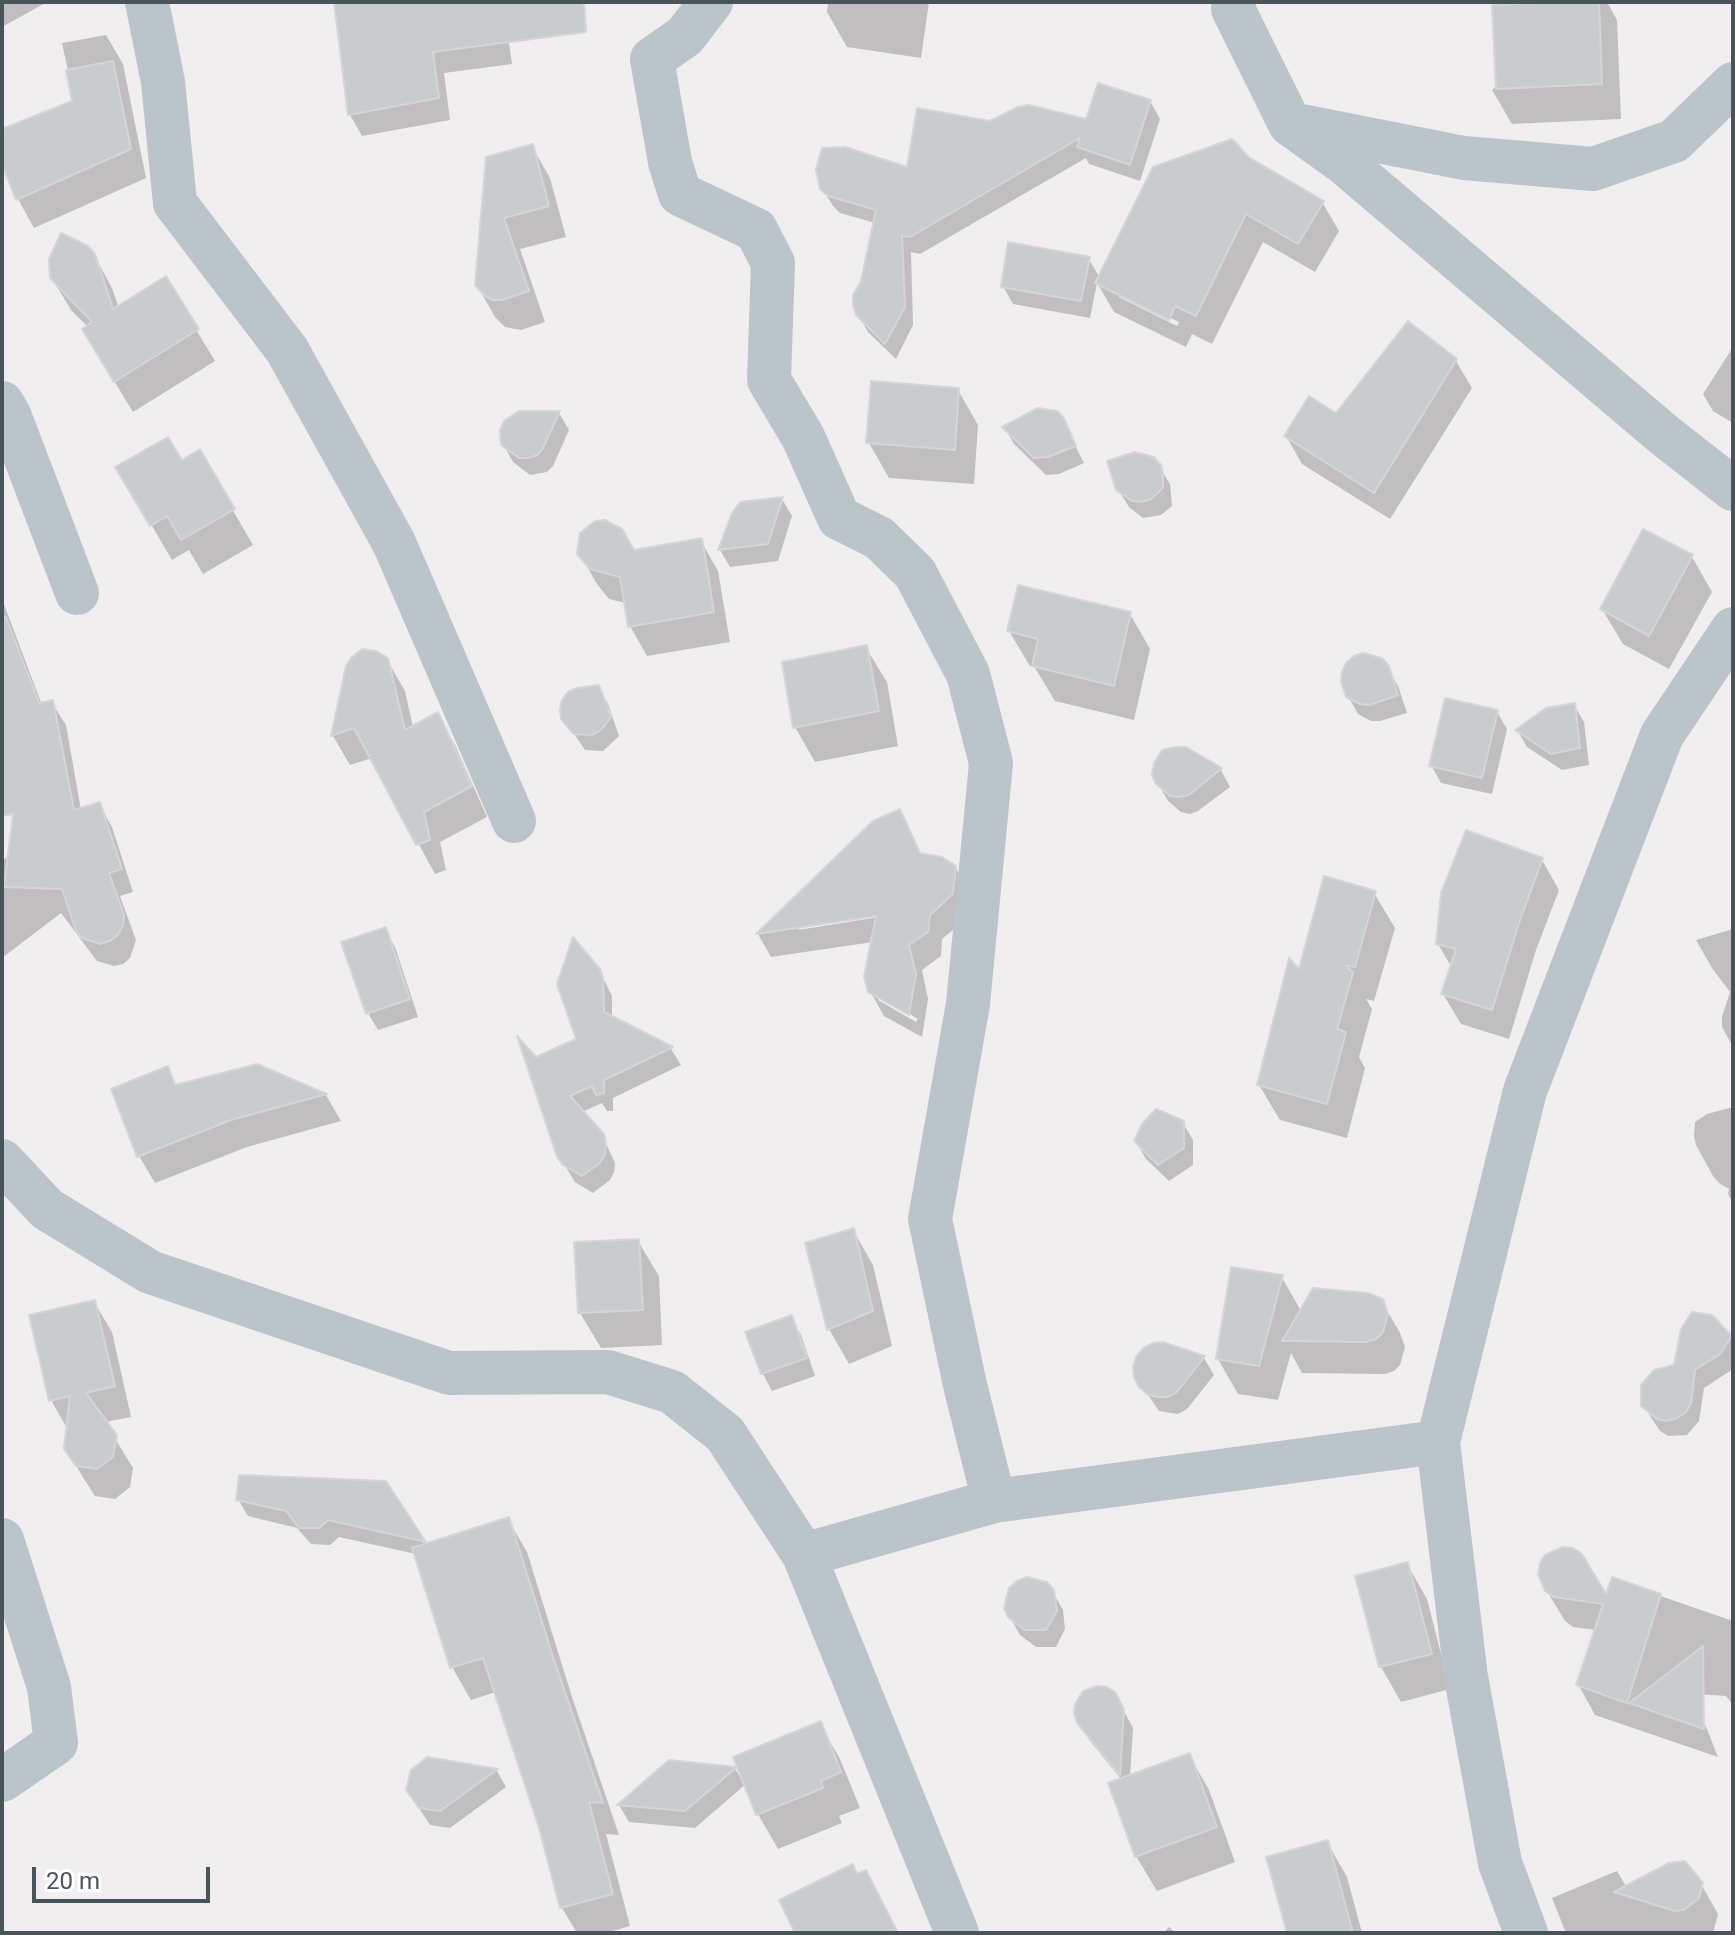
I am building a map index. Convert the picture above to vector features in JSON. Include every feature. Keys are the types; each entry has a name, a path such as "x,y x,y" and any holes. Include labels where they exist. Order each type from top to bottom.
{"street":[{"path":"147,2 163,82 175,203 287,350 394,543 514,821"},
{"path":"711,2 685,36 652,59 670,162 680,194 756,230 773,263 769,380 803,437 839,518 879,538 915,573 968,674 991,763 968,1004 930,1219 965,1385 994,1501"},
{"path":"1227,4 1290,124 1343,162 1663,434 1733,489"},
{"path":"1290,124 1464,158 1593,169 1674,141 1733,84"},
{"path":"2,403 77,593"},
{"path":"1526,1933 1500,1863 1466,1677 1438,1442 1525,1091 1662,735 1733,629"},
{"path":"2,1161 47,1209 150,1272 449,1373 608,1372 672,1392 725,1434 804,1555 957,1933"},
{"path":"804,1555 994,1501 1438,1442"},
{"path":"2,1540 49,1687 56,1743 2,1780"}],"building":[{"path":"334,2 584,2 586,32 433,52 439,98 348,115"},
{"path":"1599,2 1602,84 1496,89 1492,5"},
{"path":"113,61 131,149 16,200 2,165 2,129 72,101 66,70"},
{"path":"1098,83 1151,100 1130,165 1077,147 1080,138 910,237 902,236 905,307 885,344 856,315 853,305 876,210 828,196 820,189 816,169 822,148 845,147 907,167 917,108 990,121 1029,105 1086,119"},
{"path":"1232,139 1250,158 1324,201 1298,244 1246,214 1196,316 1175,306 1169,320 1095,283 1153,167"},
{"path":"533,144 549,206 504,218 529,291 493,300 475,285 486,157"},
{"path":"61,233 88,246 95,254 113,309 166,276 199,329 114,382 82,329 92,322 50,278 49,259"},
{"path":"1008,242 1090,257 1081,301 1001,287"},
{"path":"1408,321 1457,359 1374,493 1284,436 1309,396 1336,413"},
{"path":"871,381 959,388 955,450 866,443"},
{"path":"1038,408 1057,411 1064,418 1076,446 1048,457 1034,458 1002,427"},
{"path":"519,411 560,411 543,448 529,458 519,458 501,445 500,430 504,421"},
{"path":"168,437 182,460 200,449 235,509 181,540 167,516 150,526 115,467"},
{"path":"1135,452 1154,457 1161,465 1163,474 1163,488 1151,499 1142,502 1132,501 1116,490 1107,461"},
{"path":"783,497 768,544 718,550 732,513 740,502"},
{"path":"605,520 622,529 634,550 702,538 714,612 628,627 620,577 590,569 577,554 580,533 595,521"},
{"path":"1643,529 1693,555 1649,636 1600,609"},
{"path":"1018,585 1131,612 1114,686 1032,666 1038,639 1007,631"},
{"path":"6,617 39,703 53,700 74,810 100,802 122,869 109,873 124,915 118,935 110,941 100,944 82,938 76,931 62,889 4,887 13,814 2,816 2,618"},
{"path":"867,645 879,711 793,728 782,662"},
{"path":"362,649 376,651 388,658 405,730 438,712 472,786 424,812 430,840 416,845 354,728 331,736 346,666"},
{"path":"1363,653 1382,658 1389,666 1398,695 1370,705 1346,697 1341,682 1342,672 1346,663"},
{"path":"599,685 611,717 601,730 592,735 573,734 561,719 562,700 568,692 577,688"},
{"path":"1445,698 1498,710 1482,778 1429,766"},
{"path":"1575,703 1580,748 1551,754 1515,730 1546,708"},
{"path":"1186,747 1222,768 1189,795 1170,796 1155,783 1152,774 1162,750"},
{"path":"900,809 920,853 942,857 956,866 953,894 930,915 928,932 909,945 916,974 909,1015 868,992 864,977 876,916 756,934 873,821"},
{"path":"1466,830 1543,858 1492,1010 1441,994 1456,949 1436,944 1441,893"},
{"path":"1324,876 1376,891 1355,967 1346,965 1353,973 1337,1029 1346,1032 1327,1104 1257,1085 1289,958 1299,969"},
{"path":"386,927 410,999 366,1014 341,942"},
{"path":"573,937 600,969 604,1012 673,1047 604,1080 604,1093 596,1095 592,1086 570,1096 604,1134 606,1144 600,1163 582,1176 563,1165 557,1157 517,1036 536,1057 576,1039 557,984"},
{"path":"257,1064 327,1094 231,1120 137,1157 111,1089 168,1066 175,1085"},
{"path":"1156,1109 1184,1121 1184,1148 1158,1165 1134,1141 1142,1124"},
{"path":"854,1228 873,1311 827,1330 805,1243"},
{"path":"639,1239 643,1310 578,1313 574,1242"},
{"path":"1231,1267 1283,1275 1259,1366 1216,1359"},
{"path":"1313,1288 1368,1293 1383,1299 1388,1314 1383,1332 1376,1339 1366,1342 1282,1341"},
{"path":"95,1300 115,1386 86,1393 117,1435 113,1457 97,1469 76,1466 64,1449 70,1396 49,1401 29,1315"},
{"path":"1692,1312 1712,1315 1732,1336 1720,1354 1695,1370 1691,1403 1686,1412 1667,1421 1657,1419 1641,1406 1641,1385 1654,1370 1674,1365 1681,1329"},
{"path":"792,1315 807,1358 761,1374 745,1332"},
{"path":"1163,1342 1205,1356 1177,1392 1168,1397 1157,1397 1139,1387 1133,1367 1143,1348"},
{"path":"239,1475 386,1481 426,1542 328,1520 319,1528 299,1528 286,1511 236,1500"},
{"path":"509,1517 603,1803 589,1802 613,1894 560,1908 539,1828 483,1658 450,1668 412,1548"},
{"path":"1563,1547 1573,1548 1582,1554 1606,1594 1612,1577 1661,1594 1627,1703 1576,1685 1603,1604 1554,1597 1545,1591 1538,1574 1540,1563 1545,1555"},
{"path":"1408,1562 1432,1654 1379,1667 1355,1576"},
{"path":"1027,1577 1047,1582 1054,1590 1057,1611 1046,1630 1024,1630 1008,1617 1004,1608 1009,1588"},
{"path":"1703,1646 1704,1729 1629,1703"},
{"path":"1097,1686 1115,1692 1124,1709 1120,1775 1077,1723 1074,1713 1075,1704 1083,1691"},
{"path":"821,1721 841,1772 821,1781 823,1788 756,1815 733,1757"},
{"path":"1190,1753 1217,1827 1135,1857 1108,1783"},
{"path":"427,1757 498,1769 440,1811 419,1808 406,1790 411,1770"},
{"path":"669,1760 737,1767 685,1811 617,1805"},
{"path":"1328,1840 1353,1933 1287,1933 1266,1857"},
{"path":"1685,1861 1703,1883 1699,1898 1684,1910 1675,1911 1614,1892 1669,1863"},
{"path":"853,1864 857,1874 866,1870 898,1933 795,1933 779,1900"}]}
